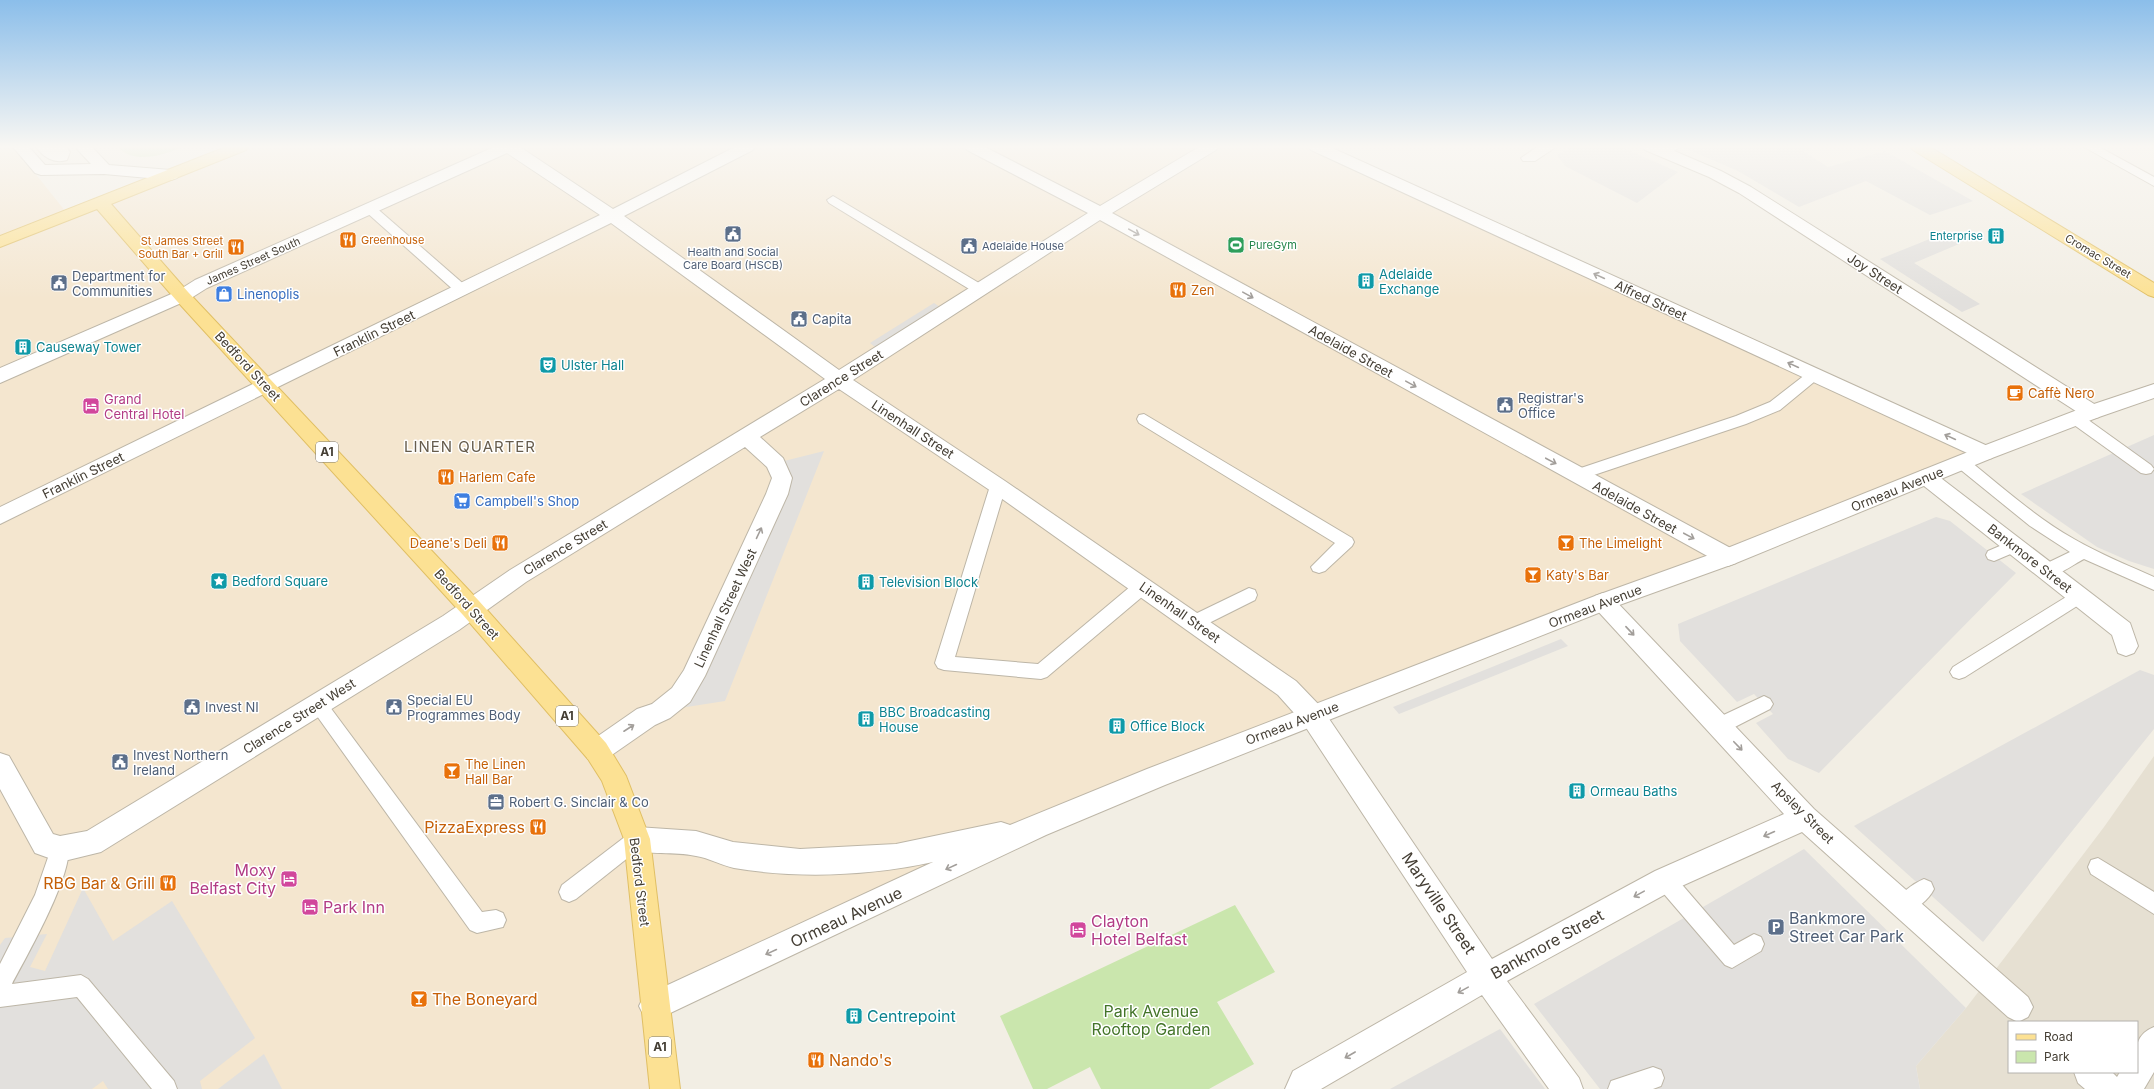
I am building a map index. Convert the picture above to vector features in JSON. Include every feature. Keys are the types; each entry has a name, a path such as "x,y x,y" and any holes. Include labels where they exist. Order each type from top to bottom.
{"main road":[{"path":"0,242 111,198"},
{"name":"Cromac Street","path":"2003,198 2154,290"},
{"name":"Bedford Street","path":"100,202 182,296 471,608 598,751 613,776 637,840 661,1088"}],"street":[{"name":"James Street South","path":"0,376 182,296 201,284 392,198"},
{"name":"Linenhall Street","path":"585,198 838,379 998,486 1195,622 1287,688 1312,715"},
{"name":"Franklin Street","path":"0,516 462,290 645,198"},
{"name":"Adelaide Street","path":"1071,198 1728,557"},
{"name":"Clarence Street","path":"471,608 518,576 838,379 1125,198"},
{"name":"Alfred Street","path":"1428,198 1985,453"},
{"name":"Joy Street","path":"1757,198 2084,415"},
{"name":"Ormeau Avenue","path":"654,1006 1037,826 1312,715 1603,602 1728,557 1961,462 2084,415 2154,392"},
{"name":"Linenhall Street West","path":"598,751 676,699 681,695 693,676 777,494 782,478 776,463 746,436"},
{"name":"Bankmore Street","path":"1926,477 2122,630 2126,646"},
{"name":"Apsley Street","path":"1603,602 1805,818 1914,897 2018,1007"},
{"name":"Clarence Street West","path":"60,849 92,843 451,623 471,608"},
{"name":"Maryville Street","path":"1312,715 1508,1008 1568,1089"},
{"path":"0,764 44,844 60,849"},
{"name":"Bankmore Street","path":"1300,1089 1304,1082 1488,976 1664,880 1805,818"},
{"name":"Ormeau Avenue","path":"637,840 696,844 733,855 800,862 896,857 1037,826"},
{"path":"2138,1070 2154,1042"},
{"path":"2090,1073 2108,1089"},
{"path":"2127,1089 2136,1073"}],"lane":[{"path":"833,200 979,289"},
{"path":"369,208 462,290"},
{"path":"1578,475 1741,420 1775,406 1815,374"},
{"path":"2084,415 2146,469"},
{"path":"1144,419 1346,542 1318,567"},
{"path":"1961,462 2009,502 2046,529 2084,552 2154,584"},
{"path":"998,486 944,663 1041,672 1143,586"},
{"path":"1994,555 2014,546"},
{"path":"2047,571 2084,552"},
{"path":"1195,622 1249,594"},
{"path":"1959,672 2079,596"},
{"path":"318,704 477,923 496,920"},
{"path":"1719,726 1764,704"},
{"path":"569,892 637,840"},
{"path":"0,985 26,935 57,866 60,849"},
{"path":"2098,867 2154,904"},
{"path":"1664,880 1732,958 1754,944"},
{"path":"0,996 81,986 166,1089"},
{"path":"1618,1089 1653,1078"}],"shaded area":[{"path":"0,198 55,198 66,212 102,198 1420,198 1624,295 1976,451 1312,715 654,1006 665,1089 0,1089"},
{"path":"1627,198 1644,198 1637,203"},
{"path":"1783,198 1823,198 1799,207"},
{"path":"1898,198 1967,198 1973,201 1930,215"},
{"path":"1942,234 1959,244 1914,263 1980,304 1962,312 1880,259"},
{"path":"934,303 940,307 875,347 870,343"},
{"path":"2154,435 2154,569 2129,561 2097,547 2021,494"},
{"path":"824,451 725,701 661,711 681,695 777,494 776,463"},
{"path":"1936,517 1950,521 2016,573 1819,773 1788,759 1756,723 1773,714 1754,694 1737,702 1680,641 1678,624"},
{"path":"1561,639 1568,646 1399,714 1393,707"},
{"path":"2140,670 2154,675 2154,729 1983,942 1854,826"},
{"path":"2154,756 2154,1089 1920,1089 1916,1066 1966,1008 2104,827"},
{"name":"Bankmore Street Car Park","path":"1804,849 1966,1008 1916,1066 1920,1089 1600,1089 1534,1004"},
{"path":"83,888 113,941 172,901 255,1038 200,1081 202,1089 108,1089 103,1081 92,1089 0,1089 0,945 5,938 47,934 30,967 45,971"},
{"path":"1500,1029 1545,1089 1390,1089"},
{"path":"264,1054 282,1089 218,1089"}],"green space":[{"name":"Park Avenue Rooftop Garden","path":"1235,905 1275,972 1217,1002 1254,1064 1209,1089 1101,1089 1090,1067 1047,1089 1033,1089 1000,1016"}],"place":[{"name":"Health and Social Care Board (HSCB)","path":"733,234"},
{"name":"Enterprise","path":"1996,236"},
{"name":"Greenhouse","path":"348,240"},
{"name":"PureGym","path":"1236,245"},
{"name":"Adelaide House","path":"969,246"},
{"name":"St James Street South Bar + Grill","path":"236,247"},
{"name":"Adelaide Exchange","path":"1366,281"},
{"name":"Department for Communities","path":"59,283"},
{"name":"Zen","path":"1178,290"},
{"name":"Linenoplis","path":"224,294"},
{"name":"Capita","path":"799,319"},
{"name":"Causeway Tower","path":"23,347"},
{"name":"Ulster Hall","path":"548,365"},
{"name":"Caffè Nero","path":"2015,393"},
{"name":"Registrar's Office","path":"1505,405"},
{"name":"Grand Central Hotel","path":"91,406"},
{"name":"Harlem Cafe","path":"446,477"},
{"name":"Campbell's Shop","path":"462,501"},
{"name":"Deane's Deli","path":"500,543"},
{"name":"The Limelight","path":"1566,543"},
{"name":"Katy's Bar","path":"1533,575"},
{"name":"Bedford Square","path":"219,581"},
{"name":"Television Block","path":"866,582"},
{"name":"Invest NI","path":"192,707"},
{"name":"Special EU Programmes Body","path":"394,707"},
{"name":"BBC Broadcasting House","path":"866,719"},
{"name":"Office Block","path":"1117,726"},
{"name":"Invest Northern Ireland","path":"120,762"},
{"name":"The Linen Hall Bar","path":"452,771"},
{"name":"Ormeau Baths","path":"1577,791"},
{"name":"Robert G. Sinclair & Co","path":"496,802"},
{"name":"PizzaExpress","path":"538,827"},
{"name":"Moxy Belfast City","path":"289,879"},
{"name":"RBG Bar & Grill","path":"168,883"},
{"name":"Park Inn","path":"310,907"},
{"name":"Bankmore Street Car Park","path":"1776,927"},
{"name":"Clayton Hotel Belfast","path":"1078,930"},
{"name":"The Boneyard","path":"419,999"},
{"name":"Centrepoint","path":"854,1016"},
{"name":"Nando's","path":"816,1060"}],"district":[{"name":"LINEN QUARTER","path":"470,447"}]}
